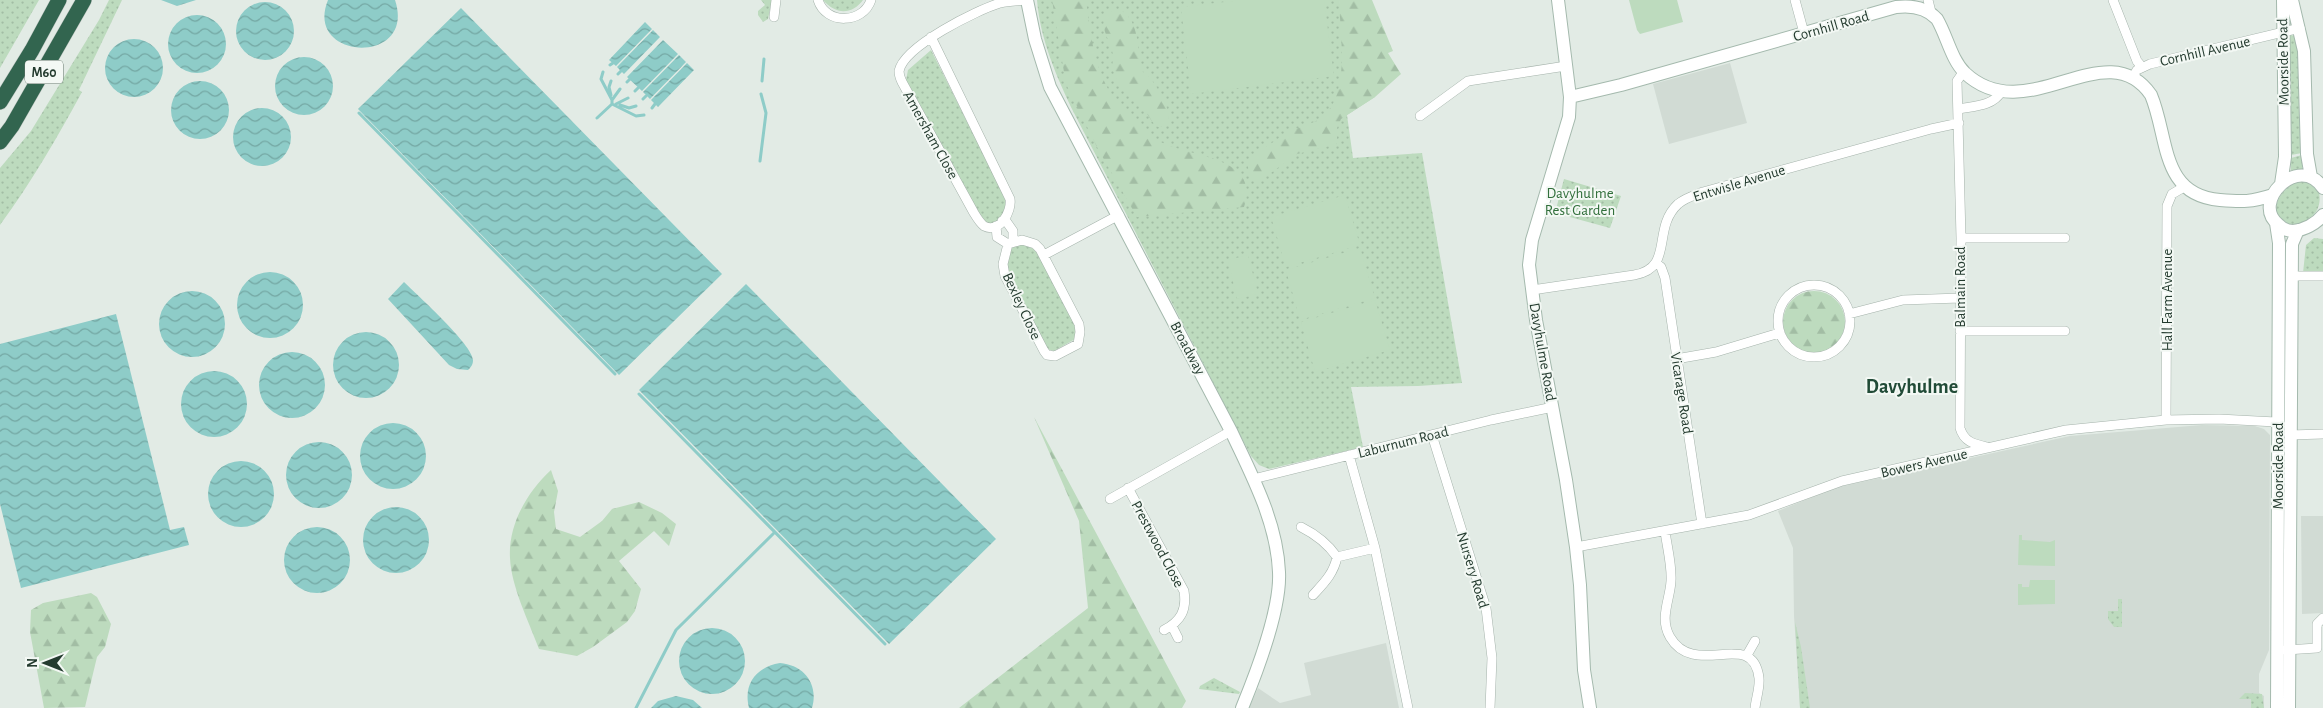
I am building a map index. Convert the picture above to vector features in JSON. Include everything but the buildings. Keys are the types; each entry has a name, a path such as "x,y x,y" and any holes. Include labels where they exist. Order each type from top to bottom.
{"highway":[{"name":"M60","path":"0,102 32,50 59,0"},
{"name":"M60","path":"0,142 41,76 84,0"}],"street":[{"path":"774,17 776,0"},
{"path":"818,0 823,10 829,15 838,19 849,19 860,15 868,8 871,0"},
{"name":"Amersham Close","path":"1012,227 1006,221 988,227 983,225 974,213 899,75 904,62 931,37 989,7 1002,3 1027,0"},
{"name":"Broadway","path":"1027,0 1035,39 1050,87 1231,431 1253,479 1274,536 1280,574 1274,607 1262,652 1242,708"},
{"name":"Davyhulme Road","path":"1558,0 1570,97 1567,127 1530,252 1529,265 1576,547 1580,585 1584,670 1590,708"},
{"path":"1795,0 1804,33"},
{"path":"2113,0 2137,61 2146,65"},
{"name":"Moorside Road","path":"2281,184 2285,157 2283,0"},
{"name":"Moorside Road","path":"2292,0 2300,28 2306,75 2307,154 2319,182"},
{"name":"Cornhill Road","path":"1570,97 1621,85 1896,7 1914,6 1929,6 1964,71 1986,87 2001,92 2023,92 2096,73 2116,72 2133,77"},
{"name":"Cornhill Avenue","path":"2133,77 2146,65 2300,28"},
{"path":"931,37 1010,199 1010,211 999,224"},
{"path":"1420,116 1468,81 1566,66"},
{"name":"Balmain Road","path":"1964,71 1957,81 1961,238 1960,428 1964,439 1970,443 1988,448"},
{"path":"2133,77 2146,87 2152,95 2170,162 2184,187 2208,199 2247,202 2273,195 2281,184 2294,177 2319,182"},
{"path":"1959,109 1992,102 1997,99 2001,92"},
{"name":"Entwisle Avenue","path":"1657,264 1666,222 1680,203 1691,197 1957,123"},
{"name":"Hall Farm Avenue","path":"2166,420 2167,206 2172,194 2184,187"},
{"name":"Moorside Road","path":"2273,195 2270,207 2279,243 2285,436"},
{"path":"2247,202 2284,229 2298,230 2322,217"},
{"path":"1044,255 1119,215"},
{"name":"Bexley Close","path":"999,224 997,237 1010,243 1028,241 1040,249 1079,324 1080,339 1075,346 1055,356 1044,351 1006,276 1003,264 1010,243 1012,227"},
{"name":"Moorside Road","path":"2276,708 2283,650 2285,436 2292,244 2298,230"},
{"path":"1961,238 2065,238"},
{"path":"1532,290 1643,274 1657,264"},
{"name":"Vicarage Road","path":"1657,264 1665,278 1702,524"},
{"path":"2292,276 2323,276"},
{"path":"1810,285 1830,289 1846,304 1850,326 1846,338 1839,348 1829,355 1817,358 1804,357 1793,352 1784,344 1779,332 1777,322 1783,301 1790,293 1800,288 1810,285"},
{"path":"1849,314 1903,300 1960,298"},
{"path":"1960,331 2064,331"},
{"path":"1676,359 1716,352 1779,332"},
{"name":"Laburnum Road","path":"1253,479 1553,407"},
{"name":"Bowers Avenue","path":"1576,547 1757,514 1849,480 2066,430 2166,420 2219,419 2276,422 2285,436 2323,434"},
{"name":"Prestwood Close","path":"1110,498 1231,431"},
{"name":"Nursery Road","path":"1432,435 1486,608 1492,658 1490,708"},
{"path":"1349,455 1375,548 1408,708"},
{"name":"Prestwood Close","path":"1128,488 1184,591 1184,611 1179,620 1168,628 1178,638"},
{"path":"1301,528 1313,533 1332,549 1337,557 1335,567 1327,581 1313,595"},
{"path":"1665,532 1671,580 1665,622 1670,638 1682,650 1696,656 1747,655"},
{"path":"1337,557 1375,548"},
{"path":"2283,650 2317,648 2317,624 2323,618"},
{"path":"1747,655 1755,641"},
{"name":"Moorside Road","path":"2283,650 2289,708"},
{"path":"1747,655 1753,662 1759,677 1755,708"}],"shaded area":[{"path":"1730,63 1747,123 1669,144 1653,84"},
{"path":"2202,425 2255,426 2264,429 2270,435 2269,650 2259,674 2259,693 2264,696 2264,708 1800,708 1794,616 1793,548 1778,511 1834,488 2070,436"},
{"path":"2301,516 2323,516 2323,613 2302,614"},
{"path":"1386,643 1399,708 1249,708 1258,688 1280,703 1311,695 1304,663"}],"green space":[{"path":"0,0 39,0 0,68"},
{"path":"109,0 122,0 79,90 82,92 43,160 0,225 0,168 31,131 99,20"},
{"path":"761,0 772,0 768,19 763,22 758,15 758,11 765,5"},
{"path":"823,0 863,0 853,9 843,11 833,8"},
{"path":"1037,0 1339,0 1354,61 1375,97 1347,115 1353,158 1422,153 1462,383 1351,387 1363,447 1269,469 1259,465 1251,456 1074,113 1046,44"},
{"path":"1052,0 1086,0 1090,29 1100,72 1106,85 1123,110 1157,140 1170,146 1218,160 1232,167 1242,177 1247,190 1244,207 1137,217 1098,149 1066,84"},
{"path":"1242,0 1324,0 1334,76 1191,94 1181,7"},
{"path":"1339,0 1372,0 1393,51 1388,53 1401,74 1375,97 1341,119 1337,128 1337,144 1297,154 1258,182 1249,172 1249,159 1287,133 1322,117 1331,107 1337,94 1342,62"},
{"path":"1629,0 1677,0 1683,22 1640,34 1637,30"},
{"path":"1121,10 1132,21 1135,29 1142,70 1154,83 1167,108 1169,118 1164,126 1158,127 1154,123 1144,109 1118,82 1112,68 1113,55 1105,31 1104,20 1105,14"},
{"path":"2291,35 2295,36 2298,46 2302,153 2291,155 2288,38"},
{"path":"931,50 1006,199 1006,208 1003,215 990,224 984,222 906,80 908,70"},
{"path":"2302,155 2302,170 2291,170 2291,158"},
{"name":"Davyhulme Rest Garden","path":"1564,179 1621,196 1610,228 1555,213"},
{"path":"2298,181 2308,181 2319,193 2319,206 2313,216 2303,222 2290,225 2276,214 2276,208 2281,194"},
{"path":"1345,195 1360,245 1286,267 1271,217"},
{"path":"2314,238 2323,239 2323,271 2314,271 2306,274 2303,273 2306,245"},
{"path":"1020,244 1030,246 1038,253 1076,327 1075,339 1054,351 1047,349 1009,278 1007,264 1010,249"},
{"path":"1360,248 1375,298 1300,320 1286,270"},
{"path":"1248,255 1258,294 1237,299 1228,260"},
{"path":"1814,291 1826,294 1836,300 1842,310 1845,322 1842,334 1836,344 1826,350 1814,353 1802,350 1792,344 1786,334 1783,322 1786,310 1792,300 1802,294"},
{"path":"1375,300 1390,350 1315,372 1301,322"},
{"path":"1034,417 1186,701 1182,708 959,708 1088,608 1079,521"},
{"path":"551,470 558,491 554,512 556,529 580,537 602,521 612,509 639,502 662,513 676,524 669,546 654,531 619,561 641,589 635,611 627,622 593,647 577,656 539,649 517,592 511,569 510,546 516,521 534,488"},
{"path":"2019,535 2022,535 2022,540 2050,542 2055,540 2055,566 2018,565"},
{"path":"2030,580 2055,580 2055,604 2018,605 2018,584 2022,584 2022,587 2029,587"},
{"path":"91,593 97,597 111,624 105,647 97,657 85,707 44,708 30,632 31,610 43,603"},
{"path":"2118,599 2122,599 2122,627 2114,627 2108,619 2108,611 2118,611"},
{"path":"1795,622 1801,647 1810,708 1800,708"},
{"path":"1214,678 1240,692 1239,694 1199,689 1200,686"},
{"path":"2245,693 2262,694 2264,708 2251,708 2251,699 2239,699"}],"water":[{"path":"161,0 196,0 177,6"},
{"path":"328,0 395,0 397,21 390,36 377,45 360,48 344,44 331,35 325,20"},
{"path":"259,2 271,2 286,10 294,25 294,37 286,52 271,60 259,60 244,52 236,37 236,25 244,10"},
{"path":"461,8 722,274 619,375 358,109"},
{"path":"191,15 203,15 218,23 226,38 226,50 218,65 203,73 191,73 176,65 168,50 168,38 176,23"},
{"path":"645,22 652,29 616,66 609,60"},
{"path":"653,30 660,37 624,74 617,67"},
{"path":"128,39 140,39 155,47 163,62 163,74 155,89 140,97 128,97 113,89 105,74 105,62 113,47"},
{"path":"663,40 678,54 642,91 627,77"},
{"path":"679,55 686,62 650,99 643,92"},
{"path":"298,57 310,57 325,65 333,80 333,92 325,107 310,115 298,115 283,107 275,92 275,80 283,65"},
{"path":"687,63 694,70 658,107 651,100"},
{"path":"194,81 206,81 221,89 229,104 229,116 221,131 206,139 194,139 179,131 171,116 171,104 179,89"},
{"path":"256,108 268,108 283,116 291,131 291,143 283,158 268,166 256,166 241,158 233,143 233,131 241,116"},
{"path":"263,272 277,272 289,277 298,286 303,298 301,318 294,329 277,338 263,338 251,333 242,324 237,312 237,298 242,286 251,277"},
{"path":"404,282 464,343 471,353 473,360 472,366 468,370 457,369 449,365 388,299"},
{"path":"746,284 996,539 889,644 639,390"},
{"path":"185,291 199,291 211,296 220,305 225,317 223,337 216,348 199,357 185,357 173,352 164,343 159,331 159,317 164,305 173,296"},
{"path":"116,314 170,530 184,527 189,545 21,588 0,504 0,344"},
{"path":"359,332 373,332 385,337 394,346 399,358 397,378 390,389 373,398 359,398 347,393 338,384 333,372 333,358 338,346 347,337"},
{"path":"285,352 299,352 311,357 320,366 325,378 323,398 316,409 299,418 285,418 273,413 264,404 259,392 259,378 264,366 273,357"},
{"path":"207,371 221,371 233,376 242,385 247,397 245,417 238,428 221,437 207,437 195,432 186,423 181,411 181,397 186,385 195,376"},
{"path":"386,423 400,423 412,428 421,437 426,449 424,469 417,480 400,489 386,489 374,484 365,475 360,463 360,449 365,437 374,428"},
{"path":"312,442 326,442 338,447 347,456 352,468 350,488 343,499 326,508 312,508 300,503 291,494 286,482 286,468 291,456 300,447"},
{"path":"234,461 248,461 260,466 269,475 274,487 272,507 265,518 248,527 234,527 222,522 213,513 208,501 208,487 213,475 222,466"},
{"path":"389,507 403,507 415,512 424,521 429,533 427,553 420,564 403,573 389,573 377,568 368,559 363,547 363,533 368,521 377,512"},
{"path":"310,527 324,527 336,532 345,541 350,553 348,573 341,584 324,593 310,593 298,588 289,579 284,567 284,553 289,541 298,532"},
{"path":"705,628 719,628 731,633 740,642 745,654 743,674 736,685 719,694 705,694 693,689 684,680 679,668 679,654 684,642 693,633"},
{"path":"780,663 796,668 808,677 813,691 812,708 749,708 748,691 753,678 764,668"},
{"path":"676,696 693,700 702,708 651,708 658,701"}],"waterway":[{"path":"762,81 764,59"},
{"path":"618,74 621,71"},
{"path":"603,72 601,79 612,100 612,104"},
{"path":"627,82 630,79"},
{"path":"611,81 609,87 611,95"},
{"path":"635,91 638,88"},
{"path":"612,100 620,89"},
{"path":"760,161 766,113 761,94"},
{"path":"643,99 646,96"},
{"path":"616,104 628,98"},
{"path":"612,104 636,116 644,115"},
{"path":"597,118 612,104"},
{"path":"652,108 655,104"},
{"path":"620,105 629,108 636,106"},
{"path":"359,113 615,374"},
{"path":"639,394 885,644"},
{"path":"636,708 676,630 775,532"}],"district":[{"name":"Davyhulme","path":"1912,386"}]}
